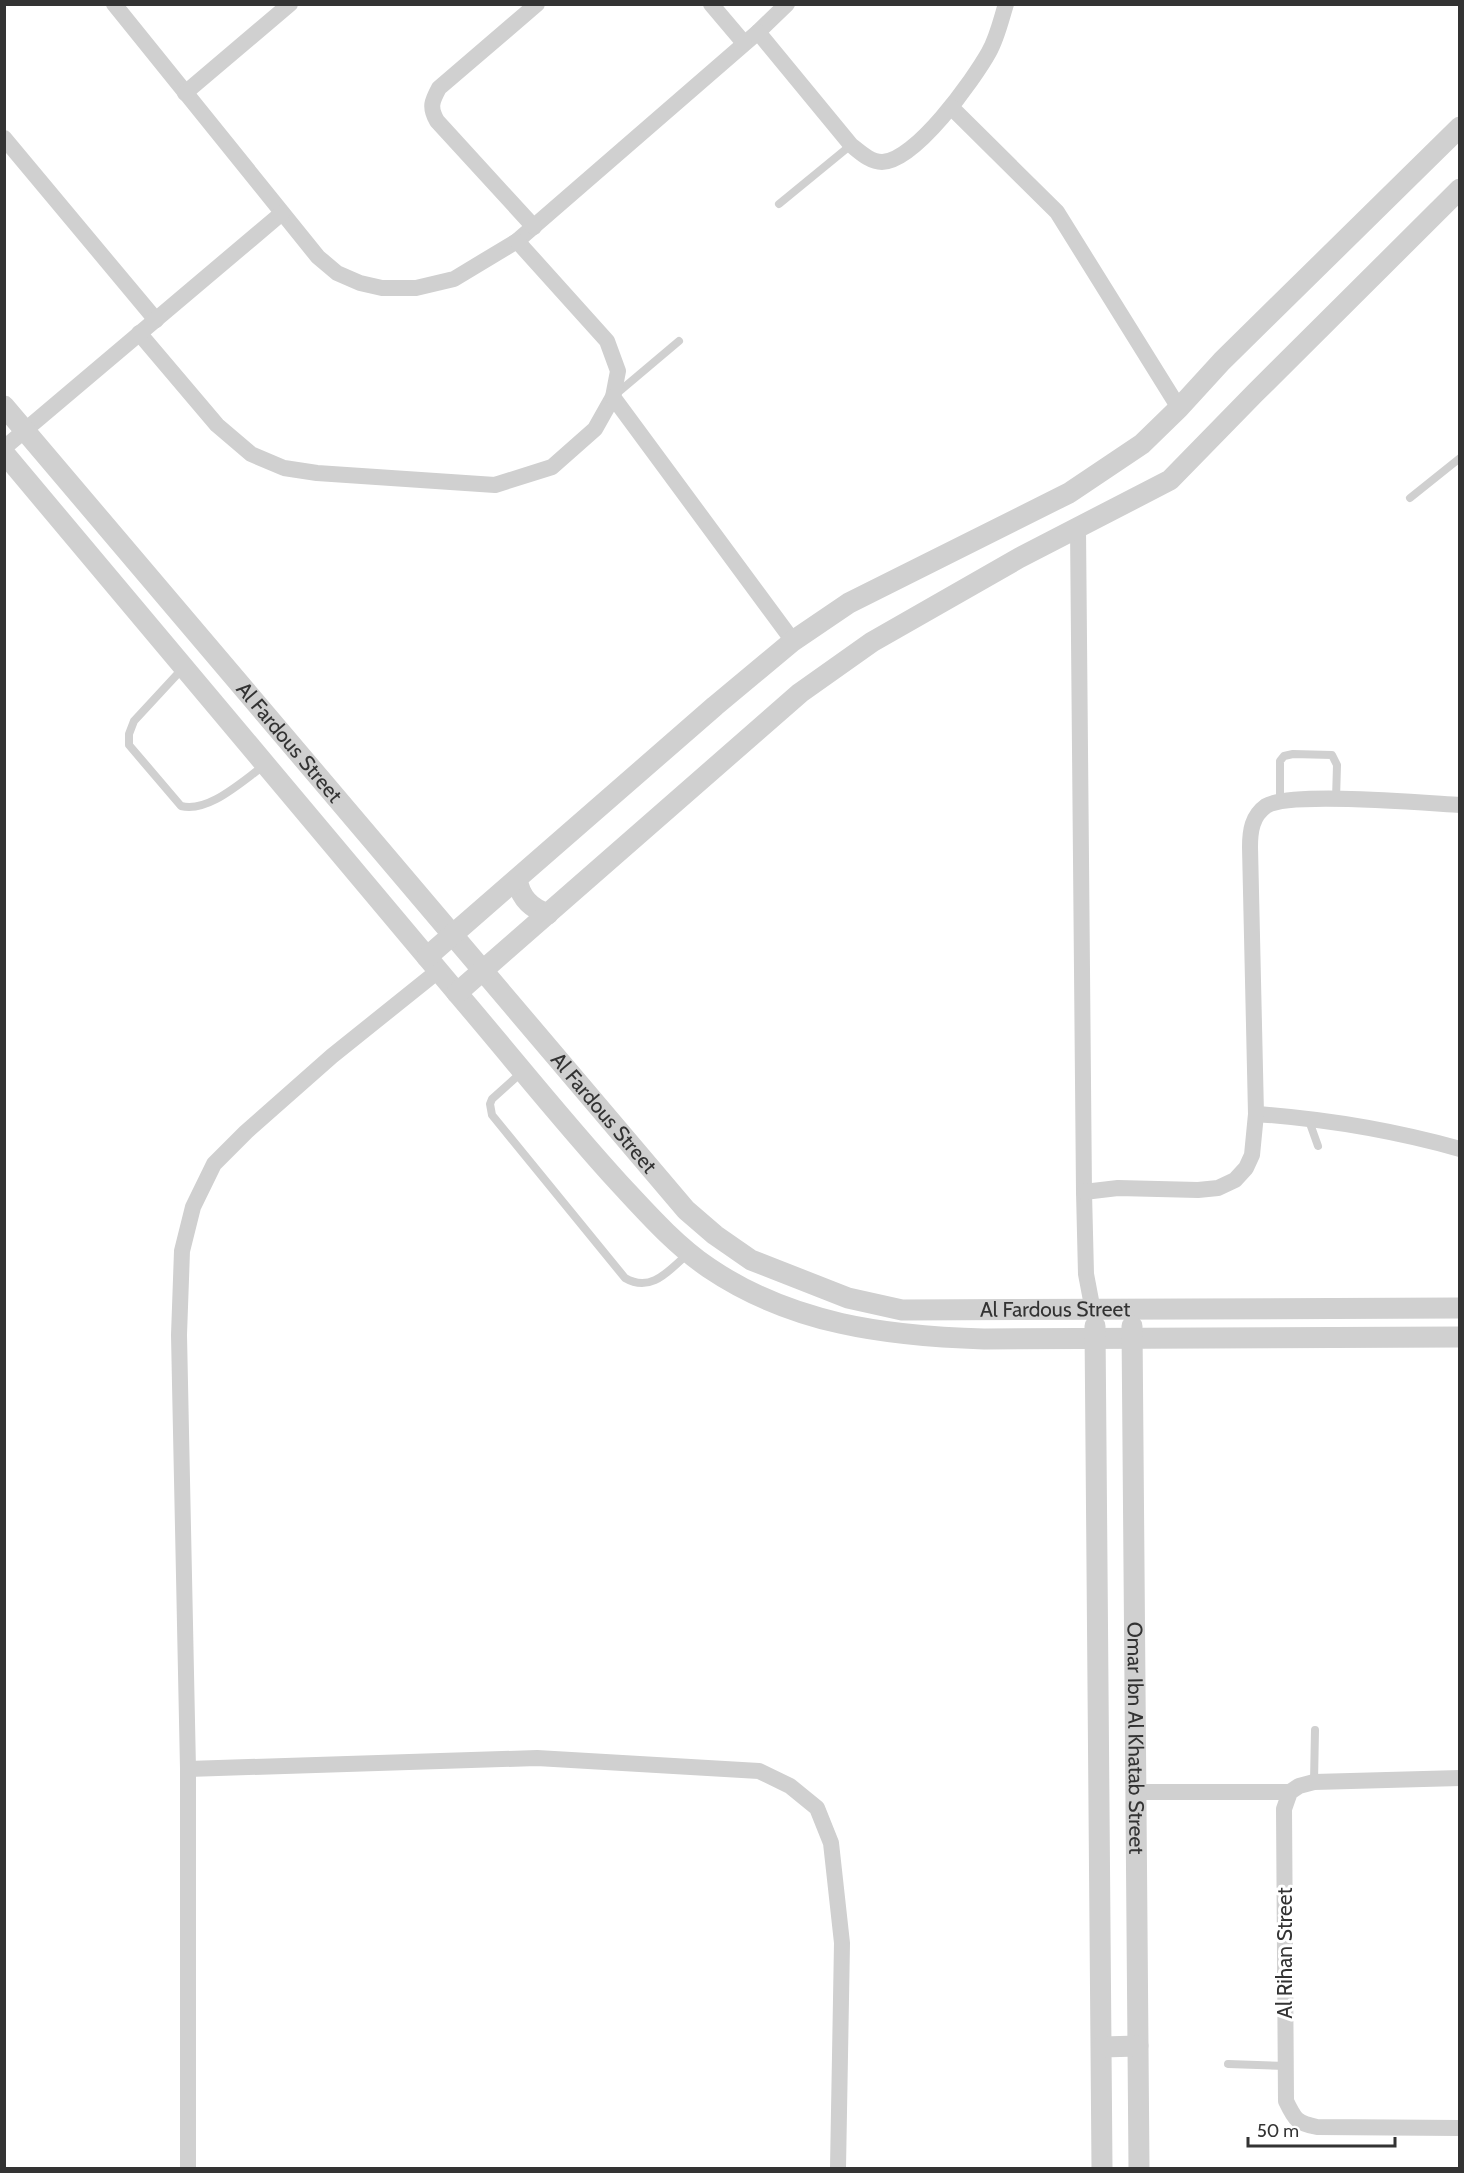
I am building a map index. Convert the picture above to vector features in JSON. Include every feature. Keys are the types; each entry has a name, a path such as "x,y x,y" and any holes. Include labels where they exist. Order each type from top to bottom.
{"street":[{"path":"114,4 318,257 336,273 360,283 382,288 416,288 454,279 518,241 758,32 787,4"},
{"path":"185,93 290,4"},
{"path":"711,4 744,43"},
{"path":"758,32 851,145 866,158 883,162 905,154 952,108 991,50 1006,4"},
{"path":"528,8 439,88 432,101 432,112 437,121 534,227"},
{"path":"952,108 1057,212 1179,408"},
{"path":"188,2169 188,1769 178,1335 182,1251 193,1207 214,1164 246,1132 433,964 453,935 715,706 794,641 849,603 1069,493 1142,444 1222,361 1460,127"},
{"path":"4,138 156,320"},
{"path":"457,993 800,693 872,642 1019,558 1170,480 1460,189"},
{"path":"4,448 282,213"},
{"path":"139,333 217,425 251,454 284,468 317,473 495,485 552,467 595,429 613,397 618,371 607,341 518,241"},
{"path":"613,397 794,641"},
{"name":"Al Fardous Street","path":"4,406 686,1210 715,1235 751,1260 848,1298 902,1310 1460,1308"},
{"name":"Al Fardous Street","path":"4,453 522,1072 643,1209 708,1267 755,1293 794,1310 884,1333 923,1337 1096,1339 1460,1337"},
{"path":"1078,528 1084,1192 1086,1274 1093,1311"},
{"path":"1084,1192 1118,1188 1218,1188 1235,1180 1246,1168 1252,1155 1256,1114 1250,828 1257,814 1266,806 1281,800 1335,799 1460,805"},
{"path":"517,879 518,887 526,902 548,914"},
{"path":"397,921 422,898"},
{"path":"495,1038 520,1016"},
{"path":"1256,1114 1308,1118 1411,1135 1460,1149"},
{"name":"Omar Ibn Al Khatab Street","path":"1132,1310 1139,2169"},
{"name":"Omar Ibn Al Khatab Street","path":"1093,1311 1096,1339 1102,2169"},
{"path":"188,1769 537,1758 759,1771 790,1786 817,1808 831,1843 842,1943 838,2169"},
{"path":"1136,1792 1290,1792 1299,1786 1314,1782 1460,1778"},
{"name":"Al Rihan Street","path":"1290,1792 1284,1809 1286,2101 1294,2119 1317,2127 1460,2128"},
{"path":"1102,2048 1138,2046"}],"lane":[{"path":"780,204 851,145"},
{"path":"613,397 679,341"},
{"path":"1410,498 1460,458"},
{"path":"184,667 134,721 129,734 129,745 181,806 192,808 210,803 266,764"},
{"path":"1281,800 1280,761 1284,756 1293,754 1332,755 1337,765 1335,799"},
{"path":"522,1072 492,1099 490,1104 492,1115 625,1278 640,1285 656,1281 690,1252"},
{"path":"1308,1118 1318,1146"},
{"path":"1314,1782 1315,1730"},
{"path":"1228,2064 1286,2066"}]}
